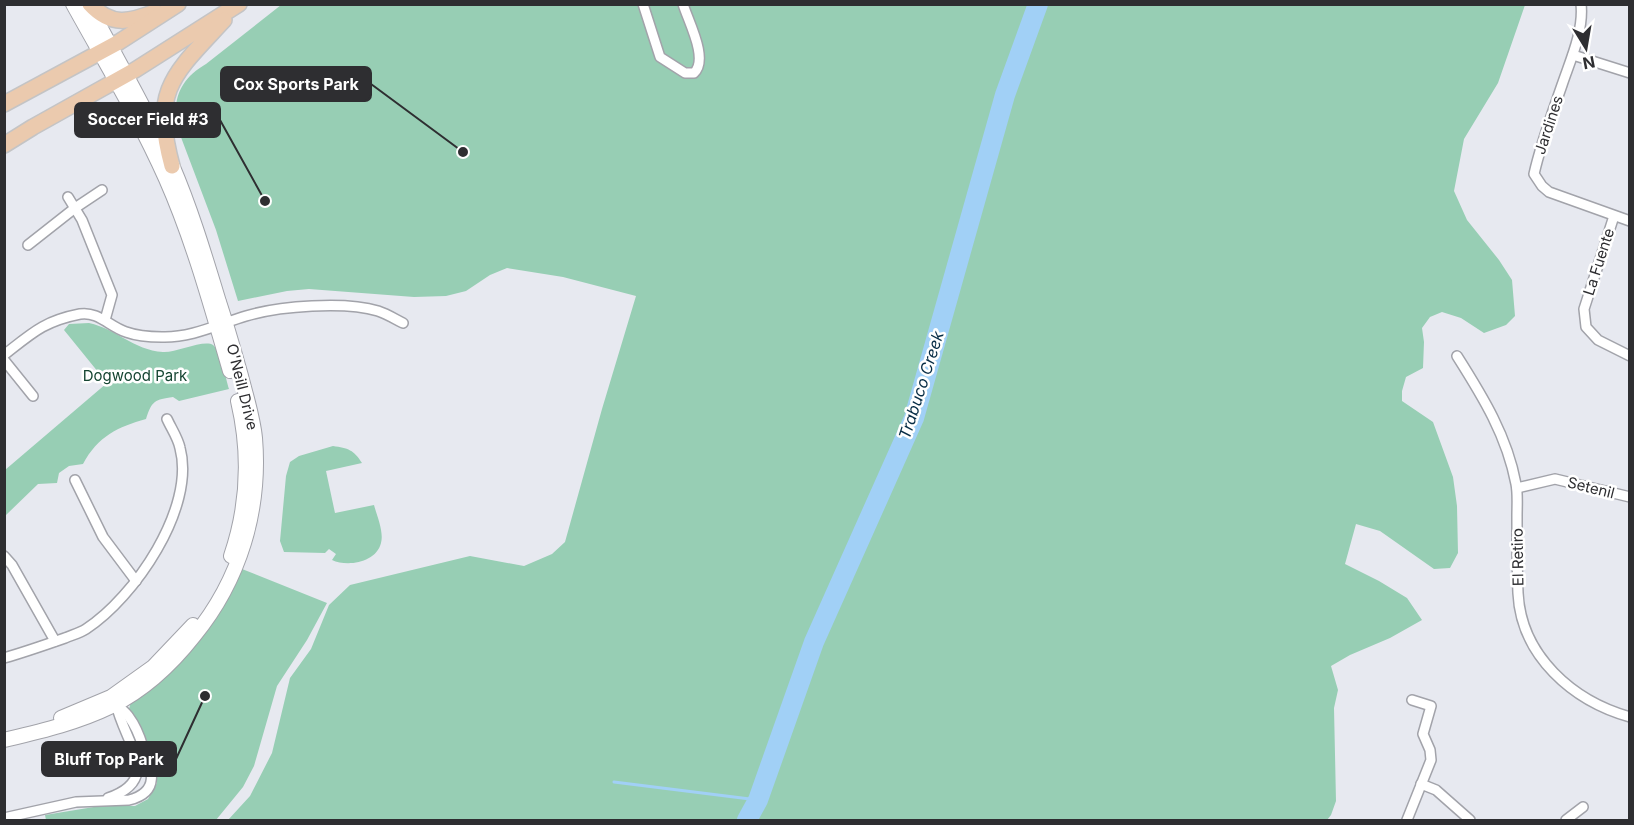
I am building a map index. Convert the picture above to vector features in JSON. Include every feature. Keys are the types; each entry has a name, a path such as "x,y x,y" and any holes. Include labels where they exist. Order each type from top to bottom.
{"main road":[{"name":"O'Neill Drive","path":"4,740 69,724 113,701 153,667 190,628 222,583 236,542 244,496 246,446 239,403 221,324 189,208 172,166 122,77 73,4"},
{"name":"O'Neill Drive","path":"89,4 105,50"},
{"path":"89,4 106,18 117,21 141,18 172,4"},
{"path":"4,104 105,50 178,4"},
{"path":"4,145 122,77 239,5"},
{"path":"172,166 163,120 165,99 172,81 189,57 239,5"},
{"name":"O'Neill Drive","path":"122,77 166,180 221,324"},
{"name":"O'Neill Drive","path":"4,734 49,723 113,701"}],"street":[{"path":"643,4 660,57 685,73 694,73 698,68 698,47 683,4"},
{"name":"Jardines","path":"1581,4 1582,13 1573,55 1540,147 1534,174 1542,186 1550,192 1629,222"},
{"path":"1573,55 1629,73"},
{"path":"28,245 102,190"},
{"path":"68,197 82,220 112,296 105,320"},
{"name":"La Fuente","path":"1614,216 1584,309 1586,327 1598,340 1629,356"},
{"path":"4,355 55,319 84,314 105,320 123,332 164,338 190,334 249,315 316,306 372,310 403,323"},
{"name":"El Retiro","path":"1457,356 1502,433 1511,461 1517,488 1518,596 1528,636 1543,662 1568,687 1586,700 1629,717"},
{"path":"4,360 33,396"},
{"path":"4,658 85,630 123,598 152,560 169,527 182,482 181,448 167,419"},
{"name":"Setenil","path":"1517,488 1555,479 1629,497"},
{"path":"75,480 103,537 136,580"},
{"path":"4,556 12,565 55,641"},
{"path":"1407,820 1431,760 1430,750 1423,735 1431,709 1429,705 1412,700"},
{"path":"100,800 123,792 131,786 138,774 138,766 113,701"},
{"path":"4,818 76,802 125,801 135,798 150,785 152,768 129,716 113,701"},
{"path":"1422,784 1436,790 1470,820"},
{"path":"1566,820 1582,807"}],"green space":[{"path":"281,5 1525,5 1498,83 1464,139 1454,191 1467,220 1512,280 1515,316 1506,325 1484,333 1461,318 1442,312 1430,317 1422,328 1423,368 1406,377 1402,401 1433,422 1453,477 1457,506 1458,553 1450,568 1434,569 1380,531 1356,524 1345,564 1407,598 1422,620 1331,666 1338,690 1334,708 1336,801 1331,815 1327,820 228,820 250,796 272,753 290,678 311,649 329,605 350,585 470,556 524,566 552,554 565,542 636,296 563,277 507,268 490,275 466,291 446,296 414,297 309,289 238,301 216,230 179,132 177,101 184,84 197,70"},
{"name":"Dogwood Park","path":"89,323 134,344 163,352 203,344 213,345 220,358 229,389 179,401 173,397 155,402 146,419 126,425 110,434 95,446 83,464 69,466 59,473 57,483 38,484 5,516 5,470 107,383 64,330 69,324"},
{"path":"333,446 350,450 362,463 326,471 335,513 374,505 380,524 382,539 378,550 360,562 345,563 332,560 336,554 329,549 325,553 284,552 280,541 286,476 290,462 299,456"},
{"path":"242,569 327,603 307,640 277,686 254,766 243,787 216,820 46,820 45,815 100,806 135,806 148,799 157,783 156,775 129,709 131,702 176,666 209,627"}],"waterway":[{"name":"Trabuco Creek","path":"747,820 758,800 814,642 914,418 1005,95 1038,4"},
{"path":"614,782 758,800"}],"place":[{"name":"Cox Sports Park","path":"463,152"},
{"name":"Soccer Field #3","path":"265,201"},
{"name":"Bluff Top Park","path":"205,696"}]}
